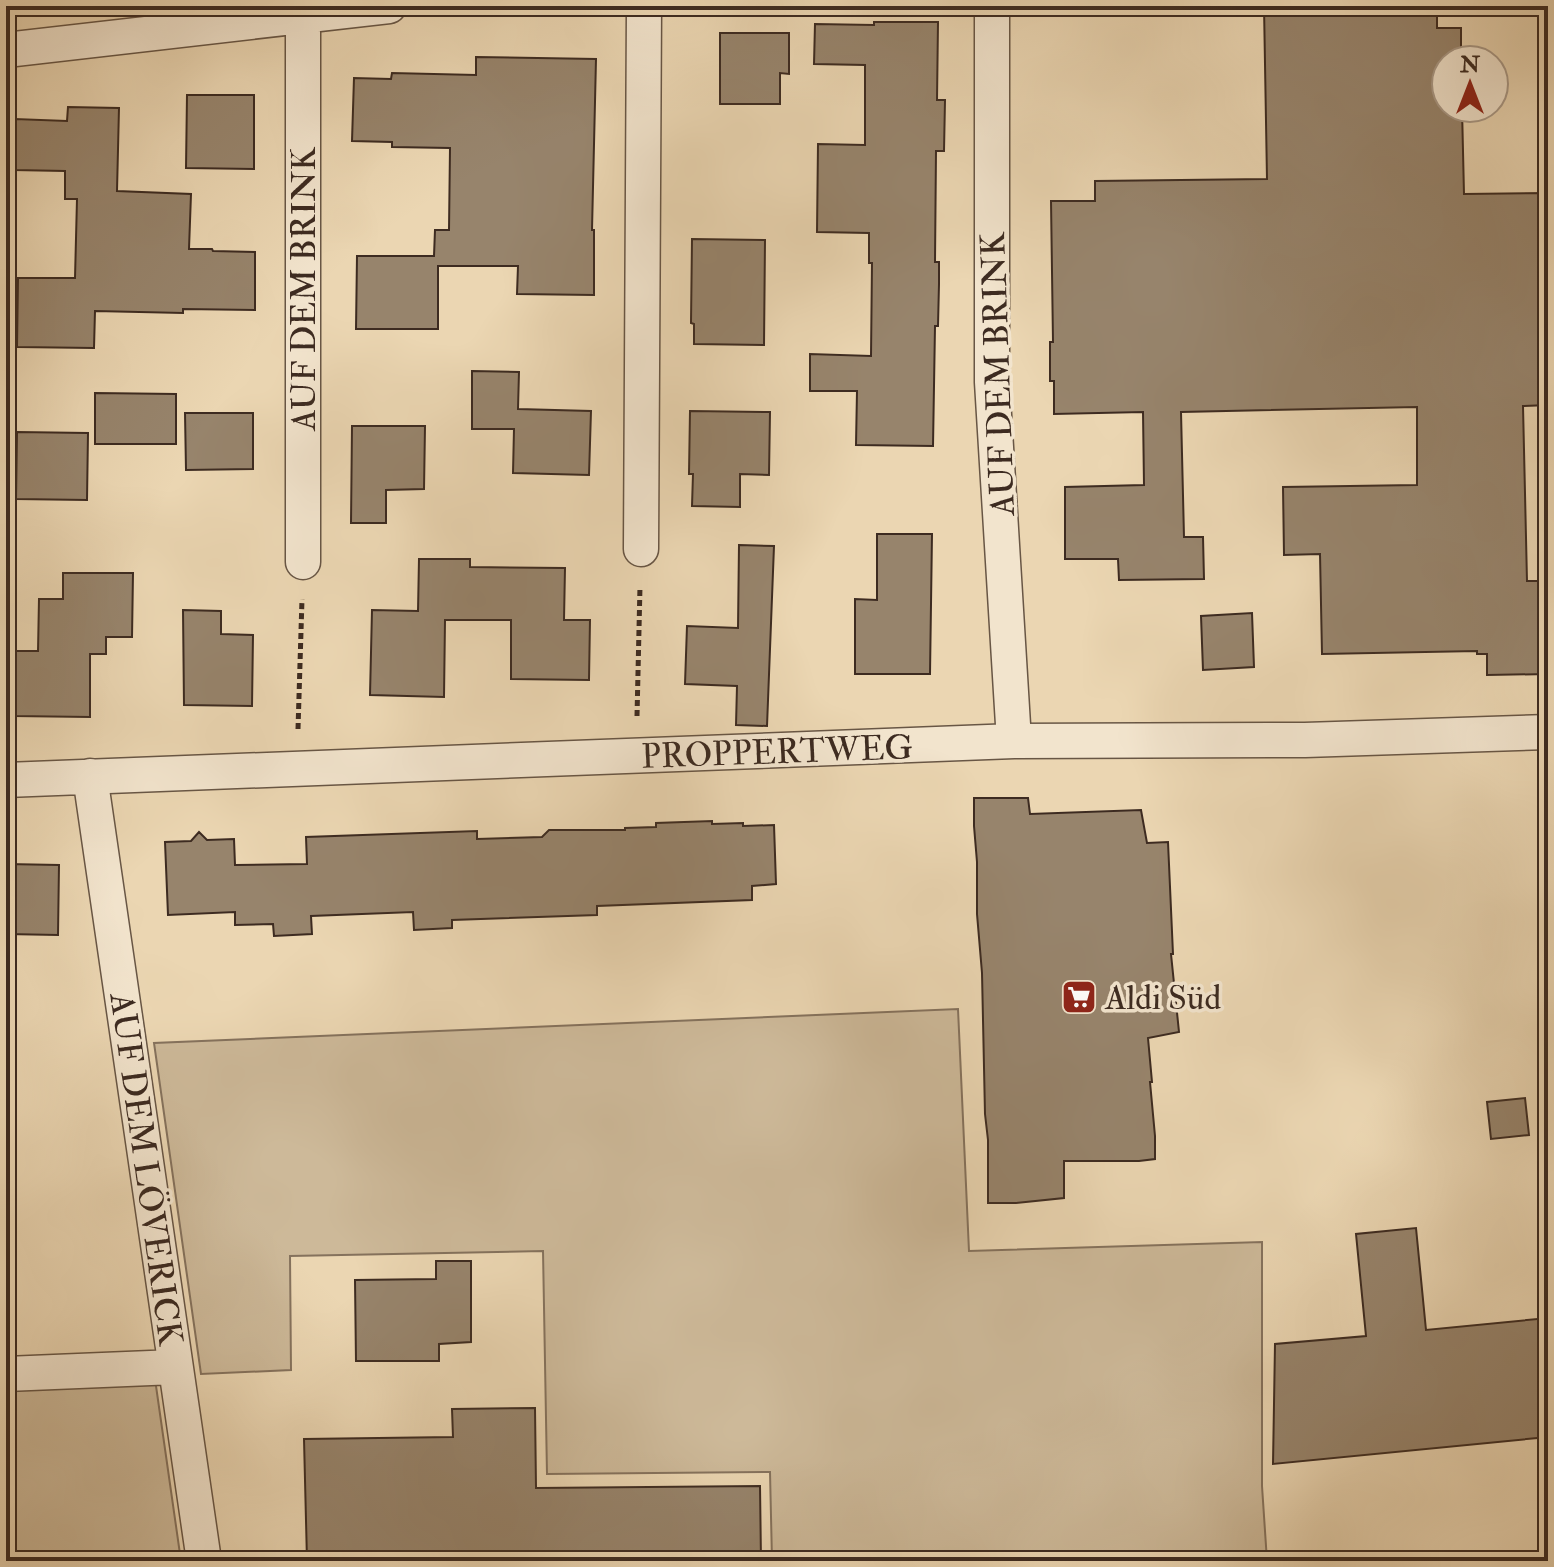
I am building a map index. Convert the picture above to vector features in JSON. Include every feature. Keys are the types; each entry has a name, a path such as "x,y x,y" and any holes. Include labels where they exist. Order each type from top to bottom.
{"street":[{"path":"6,50 389,6"},
{"path":"641,549 644,6"},
{"name":"AUF DEM BRINK","path":"992,6 992,382 1014,741"},
{"name":"AUF DEM BRINK","path":"303,15 303,562"},
{"name":"PROPPERTWEG","path":"6,780 1014,741 1305,740 1548,732"},
{"name":"AUF DEM LÖVERICK","path":"90,776 204,1561"},
{"path":"6,1374 175,1367"}],"path":[{"path":"1537,6 1548,34"},
{"path":"636,756 641,549"},
{"path":"297,769 303,562"}],"shaded area":[{"path":"958,1009 969,1251 1262,1242 1262,1486 1267,1561 772,1561 770,1472 547,1474 543,1251 290,1256 291,1370 201,1374 154,1043"},
{"path":"155,1379 181,1561 6,1561 6,1385"}],"building":[{"path":"1264,6 1437,6 1437,28 1461,28 1461,44 1430,44 1430,124 1462,124 1464,194 1547,193 1548,405 1523,406 1527,581 1548,581 1548,674 1487,675 1487,654 1477,654 1477,651 1322,654 1320,554 1284,555 1283,487 1417,485 1417,407 1181,412 1184,537 1203,537 1204,579 1119,580 1118,559 1065,559 1065,487 1144,485 1143,412 1054,414 1054,381 1050,381 1050,342 1053,342 1051,201 1095,201 1095,181 1267,179"},
{"path":"874,22 938,22 937,100 945,100 944,151 936,151 935,262 939,262 939,284 938,326 935,326 933,446 856,445 857,391 810,391 810,354 871,356 872,263 869,263 869,233 817,232 818,144 865,145 865,65 814,64 815,24 874,25"},
{"path":"720,33 789,33 789,74 780,73 780,104 720,104"},
{"path":"476,57 596,59 592,230 594,295 517,294 518,266 438,266 438,329 356,329 357,256 434,256 435,230 449,230 450,148 392,147 392,142 352,141 354,78 391,79 392,73 476,75"},
{"path":"187,95 254,95 254,169 186,168"},
{"path":"68,107 119,108 117,191 191,194 189,249 255,252 255,310 183,309 183,313 95,311 94,348 17,347 18,278 75,278 77,199 65,199 65,171 14,170 15,119 67,121"},
{"path":"692,239 765,240 764,345 694,344 694,324 691,323"},
{"path":"472,371 519,372 518,409 591,411 589,475 513,473 514,429 472,429"},
{"path":"95,393 176,394 176,444 95,444"},
{"path":"690,411 770,412 769,475 740,474 740,507 692,506"},
{"path":"185,413 253,413 253,469 186,470"},
{"path":"352,426 425,426 424,489 386,490 386,523 351,523"},
{"path":"17,432 88,433 87,500 16,499"},
{"path":"877,534 932,534 930,674 855,674 855,599 877,600"},
{"path":"739,545 774,546 767,726 736,725 737,686 685,684 687,626 738,628"},
{"path":"419,559 470,559 470,567 565,568 564,620 590,620 589,680 511,679 511,620 445,620 444,697 370,695 372,610 418,611"},
{"path":"63,573 133,573 132,637 106,637 106,654 90,654 90,717 13,716 13,651 38,651 39,599 63,599"},
{"path":"183,610 221,611 221,634 253,635 252,706 184,705"},
{"path":"1252,613 1254,667 1203,670 1201,616"},
{"name":"Aldi Süd","path":"974,798 1028,798 1030,814 1141,810 1147,843 1168,842 1171,954 1179,1032 1148,1038 1155,1159 1064,1161 1064,1198 988,1203"},
{"path":"712,821 712,824 743,823 743,826 774,825 776,884 752,886 752,900 597,906 597,915 452,920 452,928 414,930 413,912 311,916 312,934 274,936 273,924 235,925 235,912 168,915 165,842 191,841 199,832 207,840 234,839 235,865 307,864 306,837 477,831 477,839 542,837 549,830 625,830 656,827 656,823"},
{"path":"6,864 59,865 58,935 6,934"},
{"path":"1525,1098 1529,1135 1491,1139 1487,1102"},
{"path":"1416,1228 1426,1330 1548,1318 1548,1437 1273,1464 1275,1344 1366,1336 1356,1234"},
{"path":"436,1261 471,1261 471,1342 439,1344 439,1361 356,1361 355,1280 436,1279"},
{"path":"535,1408 536,1488 760,1486 761,1561 307,1561 304,1439 453,1437 452,1409"}],"place":[{"name":"Aldi Süd","path":"1079,997"}]}
